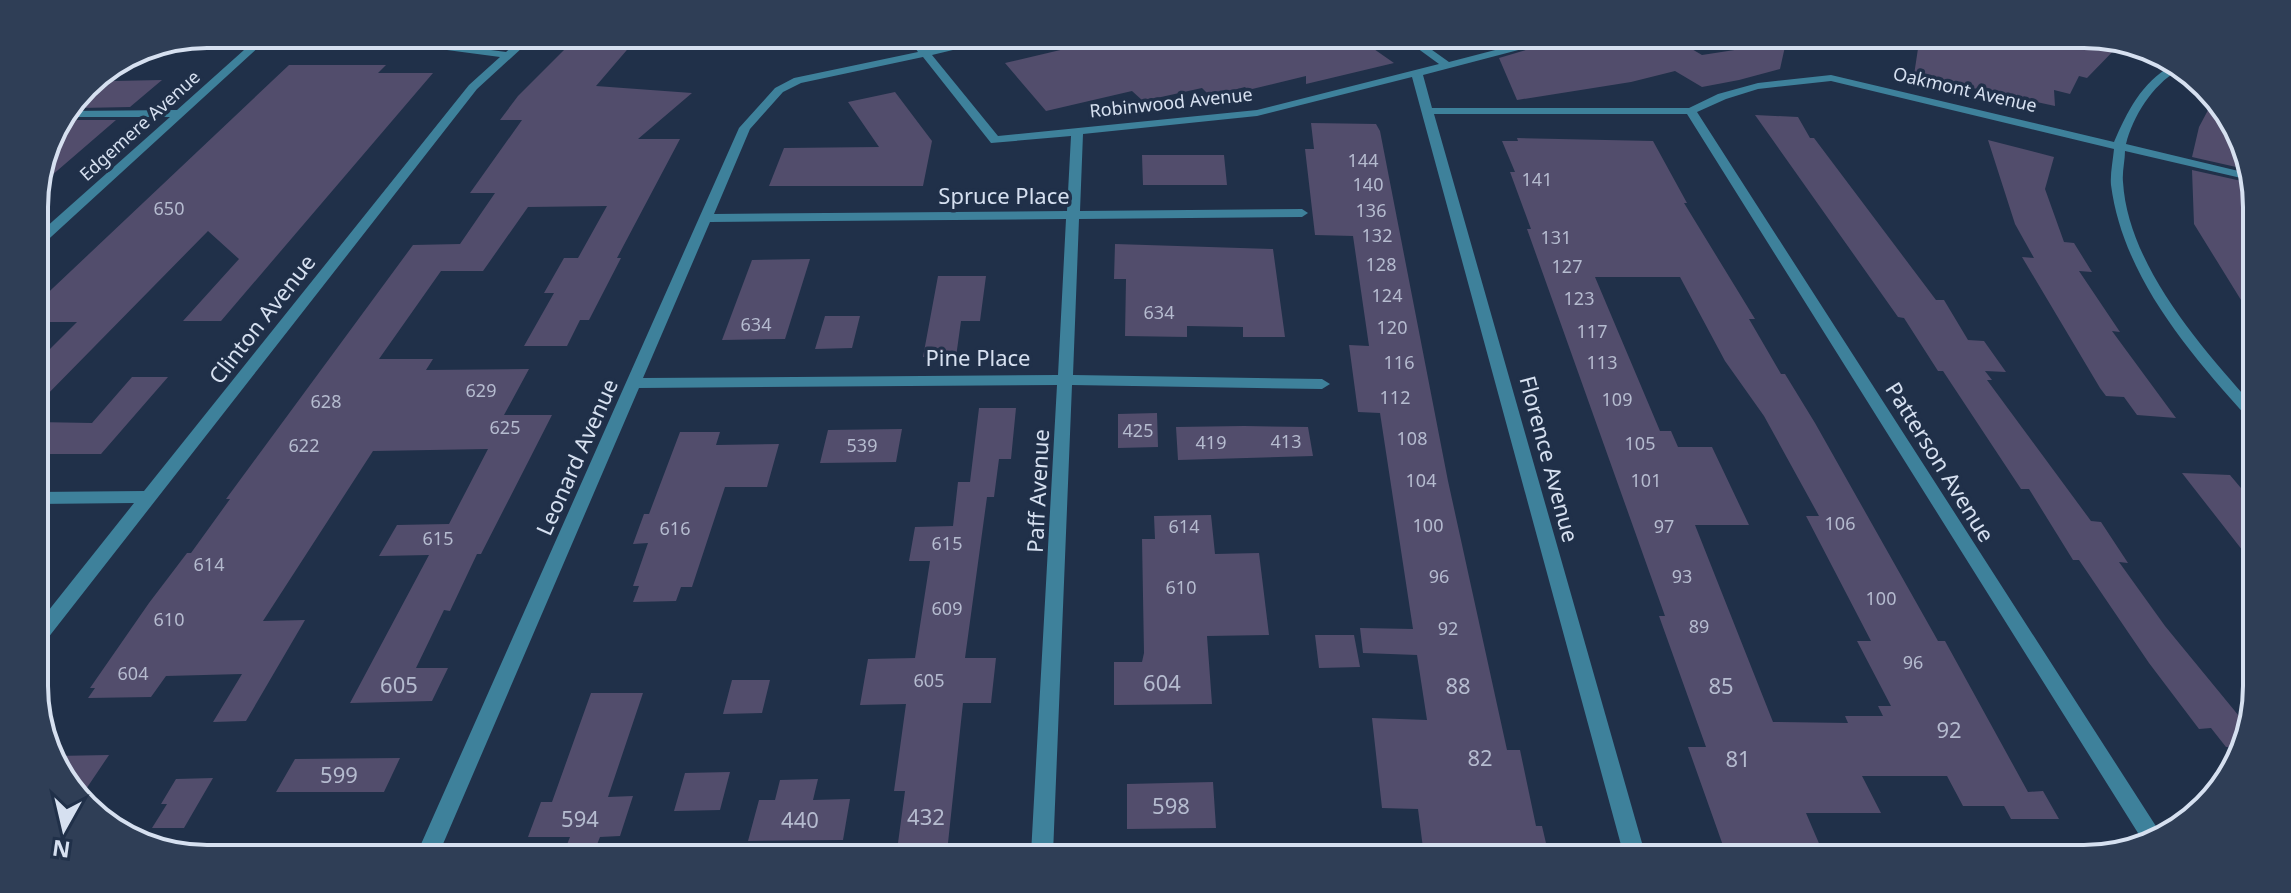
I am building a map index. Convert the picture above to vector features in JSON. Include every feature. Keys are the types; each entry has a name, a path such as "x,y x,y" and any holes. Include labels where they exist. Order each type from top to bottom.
{"street":[{"name":"Edgemere Avenue","path":"48,232 252,48"},
{"path":"454,48 507,55"},
{"name":"Clinton Avenue","path":"48,624 473,87 515,48"},
{"path":"921,48 925,53 949,48"},
{"path":"1423,48 1447,65"},
{"name":"Robinwood Avenue","path":"925,53 995,140 1257,113 1516,48"},
{"name":"Leonard Avenue","path":"432,845 745,128 779,90 810,77 925,53"},
{"path":"2168,73 2153,84 2128,118 2118,145 2117,187 2126,227 2153,286 2218,376 2243,403"},
{"name":"Florence Avenue","path":"1417,74 1430,111 1632,845"},
{"name":"Oakmont Avenue","path":"1430,111 1691,111 1709,100 1806,78 1831,78 2240,175"},
{"name":"Patterson Avenue","path":"1691,111 2148,831"},
{"path":"78,114 180,113"},
{"name":"Paff Avenue","path":"1042,845 1077,131"},
{"name":"Spruce Place","path":"706,218 1302,213"},
{"name":"Pine Place","path":"633,383 1066,380 1322,384"},
{"path":"48,498 148,497"}],"building":[{"path":"566,48 629,48 596,86 692,93 638,139 680,139 617,258 621,258 589,320 580,320 567,346 524,346 554,293 544,293 564,258 578,258 607,206 528,207 483,271 441,271 379,359 433,359 426,370 529,369 504,415 552,415 481,554 477,554 450,611 444,610 416,668 448,668 432,701 350,703 429,555 379,556 397,525 449,524 488,449 373,451 263,621 305,620 246,721 213,722 242,674 166,676 151,697 88,698 95,688 90,688 149,603 187,553 191,553 230,499 226,499 413,245 460,244 495,193 470,193 522,120 500,120 518,96"},
{"path":"1069,48 1372,48 1394,63 1306,84 1306,76 1210,96 1202,88 1143,101 1132,91 1046,111 1005,63"},
{"path":"1533,48 1690,48 1702,55 1747,48 1785,48 1780,69 1739,80 1702,87 1675,71 1631,82 1517,100 1499,58"},
{"path":"1918,48 2113,51 2087,78 2079,76 2070,94 2054,90 2055,106 1914,75"},
{"path":"289,65 386,65 378,73 433,73 221,321 183,321 239,259 208,231 48,394 48,351 77,322 48,322 48,293"},
{"path":"162,80 130,107 83,108 113,81"},
{"path":"895,92 932,141 923,186 769,186 784,148 879,147 848,102"},
{"path":"2209,109 2222,128 2238,167 2192,157 2199,127"},
{"path":"1755,115 1798,117 1810,138 1814,138 1936,300 1944,300 1968,340 1984,341 2006,372 1985,371 1992,380 1987,380 2091,521 2101,522 2128,563 2119,562 2165,626 2240,717 2231,747 2226,747 2211,728 2199,729 2149,663 2079,560 2073,560 2029,489 2021,489 1943,371 1938,371 1904,318 1898,317"},
{"path":"74,120 116,120 51,176 60,146"},
{"path":"1311,123 1376,124 1380,131 1448,481 1507,750 1520,750 1536,826 1542,826 1546,845 1423,845 1418,809 1382,808 1372,718 1427,720 1417,655 1363,653 1360,628 1413,629 1380,413 1358,412 1349,345 1369,346 1353,236 1315,235 1305,149 1314,149"},
{"path":"1517,138 1653,141 1687,203 1684,203 1755,319 1749,319 1781,374 1785,374 1815,423 1938,641 1945,641 2028,792 2043,791 2059,819 2011,819 2004,806 1963,806 1947,776 1862,776 1881,813 1806,813 1820,845 1723,845 1688,747 1706,747 1659,616 1665,616 1527,229 1531,229 1510,172 1515,172 1502,141 1518,141","holes":["1595,277 1680,277 1725,361 1764,416 1819,516 1806,516 1871,641 1857,641 1891,706 1878,706 1883,716 1845,716 1848,723 1773,722 1695,525 1749,525 1712,447 1678,447 1671,431 1660,431"]},
{"path":"1988,140 2054,157 2045,189 2064,242 2074,243 2092,272 2079,271 2120,332 2112,331 2176,418 2137,415 2124,397 2106,396 2100,388 2022,257 2034,258 2015,224"},
{"path":"1142,155 1224,155 1227,185 1143,185"},
{"path":"2192,170 2241,181 2243,303 2194,224"},
{"path":"1115,244 1273,249 1285,337 1243,337 1243,327 1187,326 1187,337 1125,336 1126,279 1114,279"},
{"path":"810,259 785,339 722,340 752,260"},
{"path":"938,276 986,276 980,321 961,321 956,357 923,357"},
{"path":"825,316 860,316 852,348 815,349"},
{"path":"132,377 168,377 101,454 48,454 48,422 92,423"},
{"path":"979,408 1016,408 1011,459 999,459 994,497 987,497 965,658 996,658 991,703 963,703 948,843 898,843 905,791 894,791 906,704 860,705 868,659 915,658 930,561 909,561 915,527 953,526 958,482 970,482"},
{"path":"1157,413 1158,447 1118,448 1118,414"},
{"path":"1176,427 1308,427 1313,456 1178,460"},
{"path":"902,429 896,462 820,463 828,430"},
{"path":"680,432 720,432 716,445 779,444 767,487 725,487 692,587 681,587 676,601 633,602 639,586 633,586 648,543 633,544 644,514 649,514"},
{"path":"2182,473 2230,475 2243,490 2243,551"},
{"path":"1211,515 1215,554 1259,553 1269,635 1207,636 1212,704 1114,705 1114,662 1142,662 1144,653 1142,539 1155,539 1154,516"},
{"path":"1315,635 1354,635 1360,667 1319,668"},
{"path":"732,680 770,680 762,713 723,714"},
{"path":"591,693 643,693 608,797 633,796 620,836 600,837 597,845 567,845 570,837 528,837 541,802 552,802"},
{"path":"109,755 86,789 64,756"},
{"path":"400,758 384,792 276,792 295,759"},
{"path":"730,772 720,810 674,811 685,773"},
{"path":"213,778 184,828 152,828 167,804 161,804 176,779"},
{"path":"818,779 813,800 850,799 843,840 748,841 759,800 775,800 780,780"},
{"path":"1213,782 1216,828 1127,829 1127,784"}]}
